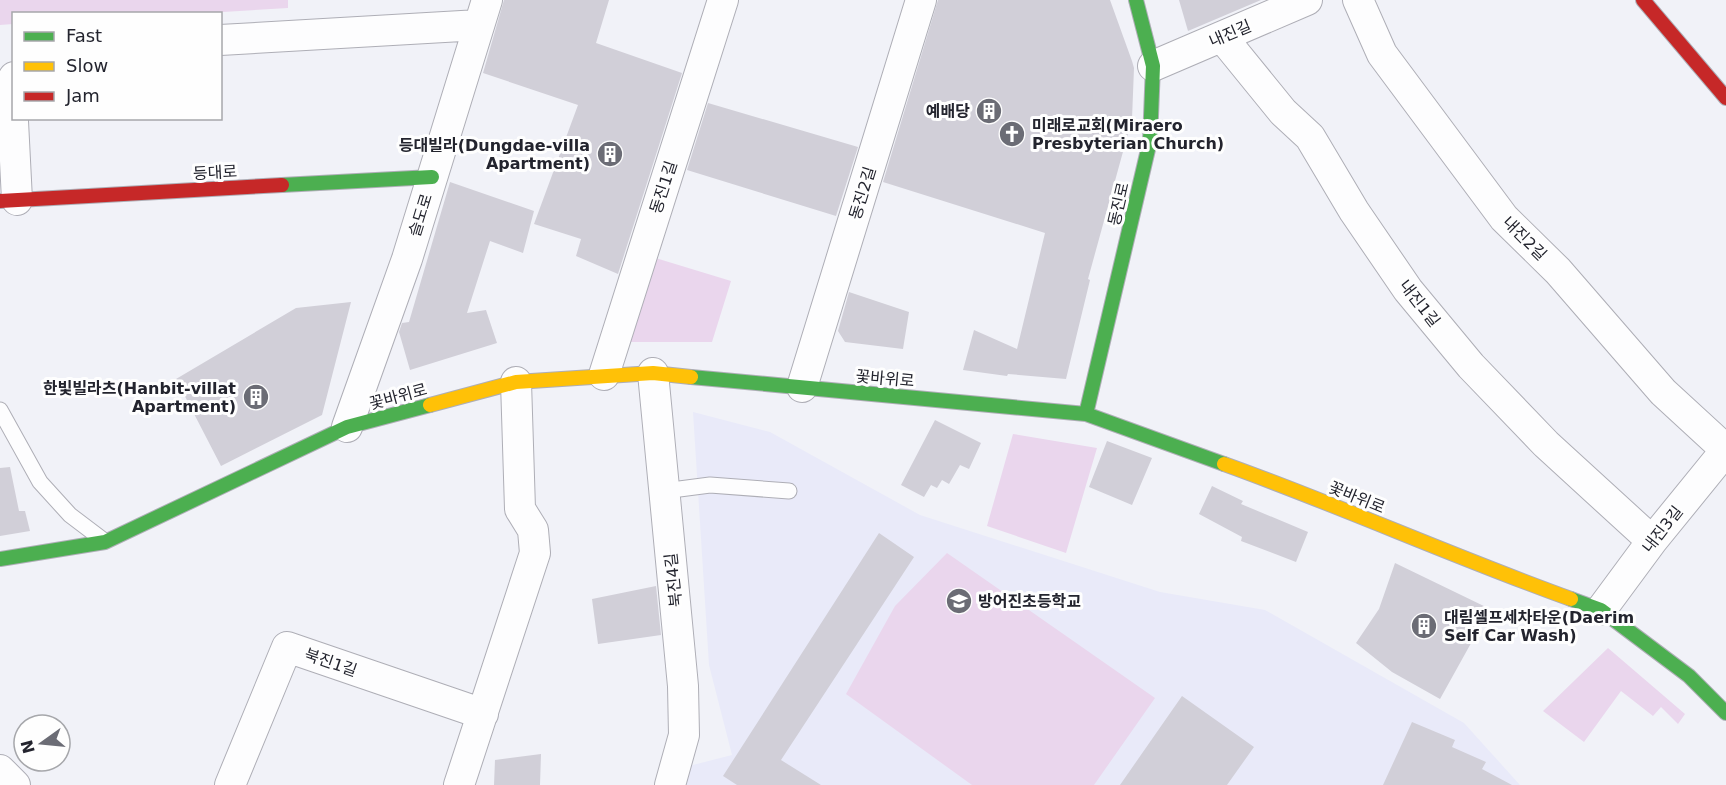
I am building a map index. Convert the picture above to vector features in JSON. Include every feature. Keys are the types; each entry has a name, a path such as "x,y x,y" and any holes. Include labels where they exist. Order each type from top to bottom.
{"street":[{"name":"동진1길","path":"604,375 723,0"},
{"name":"동진2길","path":"802,387 921,0"},
{"name":"동진로","path":"1086,414 1150,141 1153,66 1136,0"},
{"name":"내진길","path":"1153,66 1307,0"},
{"name":"내진2길","path":"1358,0 1382,54 1504,218 1558,272 1663,392 1726,450"},
{"path":"1643,0 1726,98"},
{"path":"222,40 483,13"},
{"name":"슬도로","path":"347,428 407,259 483,13"},
{"name":"내진1길","path":"1222,37 1283,112 1310,137 1354,211 1408,290 1471,366 1546,444 1652,541"},
{"path":"8,200 12,80"},
{"name":"등대로","path":"8,200 432,177"},
{"name":"꽃바위로","path":"0,558 105,542 347,428 516,382 653,373 1086,414 1275,482 1503,575 1601,610 1689,676 1726,713"},
{"name":"북진4길","path":"653,373 684,686 684,735 670,785"},
{"path":"459,785 535,553 533,530 520,509 516,382"},
{"name":"내진3길","path":"1601,610 1652,541 1726,450"},
{"name":"북진1길","path":"230,785 287,646 483,714"},
{"path":"0,770 15,785"}],"lane":[{"path":"0,410 40,482 70,515 105,542"},
{"path":"664,491 710,485 789,491"}],"shaded area":[{"path":"0,0 288,0 288,8 222,12 12,12 12,24 0,25"},
{"path":"649,256 731,281 712,342 625,342"},
{"name":"방어진초등학교","path":"693,412 770,432 920,515 1160,592 1265,610 1464,723 1520,785 678,785 689,766 732,755 709,665"},
{"path":"1013,434 1097,448 1066,553 987,526"},
{"path":"947,553 1155,698 1094,785 972,785 846,694 895,606"},
{"path":"1608,648 1685,714 1678,724 1661,707 1653,716 1621,691 1584,742 1543,711"}],"building":[{"name":"등대빌라(Dungdae-villa Apartment)","path":"504,0 609,0 596,43 682,73 618,274 576,256 581,239 534,224 578,105 483,73"},
{"name":"미래로교회(Miraero Presbyterian Church)","path":"938,0 1110,0 1132,61 1134,68 1132,119 1088,279 1090,280 1066,379 1008,374 1007,376 963,370 974,330 1017,349 1045,233 883,182"},
{"path":"1179,0 1261,0 1188,31"},
{"path":"708,103 858,147 836,216 687,170"},
{"path":"450,182 534,211 523,253 490,241 467,313 486,310 497,343 410,370 399,332 402,323 409,322"},
{"path":"849,292 909,312 903,349 845,342 838,331"},
{"name":"한빛빌라츠(Hanbit-villat Apartment)","path":"351,302 322,415 221,466 176,379 296,308"},
{"path":"935,420 981,443 969,469 960,465 949,484 942,480 937,488 931,485 924,497 901,485"},
{"path":"1107,441 1152,458 1132,505 1089,487"},
{"path":"10,467 19,511 25,511 30,531 0,536 0,468"},
{"path":"1212,486 1243,501 1241,504 1308,532 1296,562 1241,541 1242,537 1199,514"},
{"path":"879,533 914,557 781,760 821,785 737,785 723,776"},
{"name":"대림셀프세차타운(Daerim Self Car Wash)","path":"1395,563 1490,609 1440,699 1392,672 1356,643 1379,609"},
{"path":"656,586 661,635 598,644 592,599"},
{"path":"1182,696 1254,747 1227,785 1120,785"},
{"path":"1412,722 1455,740 1452,747 1486,762 1482,769 1512,785 1383,785"},
{"path":"541,754 540,785 494,785 495,760"}],"traffic: fast":[{"path":"1086,414 1150,141 1153,66 1136,0"},
{"path":"282,185 432,177"},
{"path":"691,377 1086,414 1224,464"},
{"path":"0,559 105,542 347,427 430,405"},
{"path":"1571,599 1601,610 1689,676 1726,713"}],"traffic: slow":[{"path":"430,405 516,382 653,373 691,377"},
{"path":"1224,464 1571,599"}],"traffic: jam":[{"path":"1643,0 1726,98"},
{"path":"0,201 282,185"}],"place":[{"name":"예배당","path":"989,111"},
{"name":"미래로교회(Miraero Presbyterian Church)","path":"1012,134"},
{"name":"등대빌라(Dungdae-villa Apartment)","path":"610,154"},
{"name":"한빛빌라츠(Hanbit-villat Apartment)","path":"256,397"},
{"name":"방어진초등학교","path":"959,601"},
{"name":"대림셀프세차타운(Daerim Self Car Wash)","path":"1424,626"}]}
